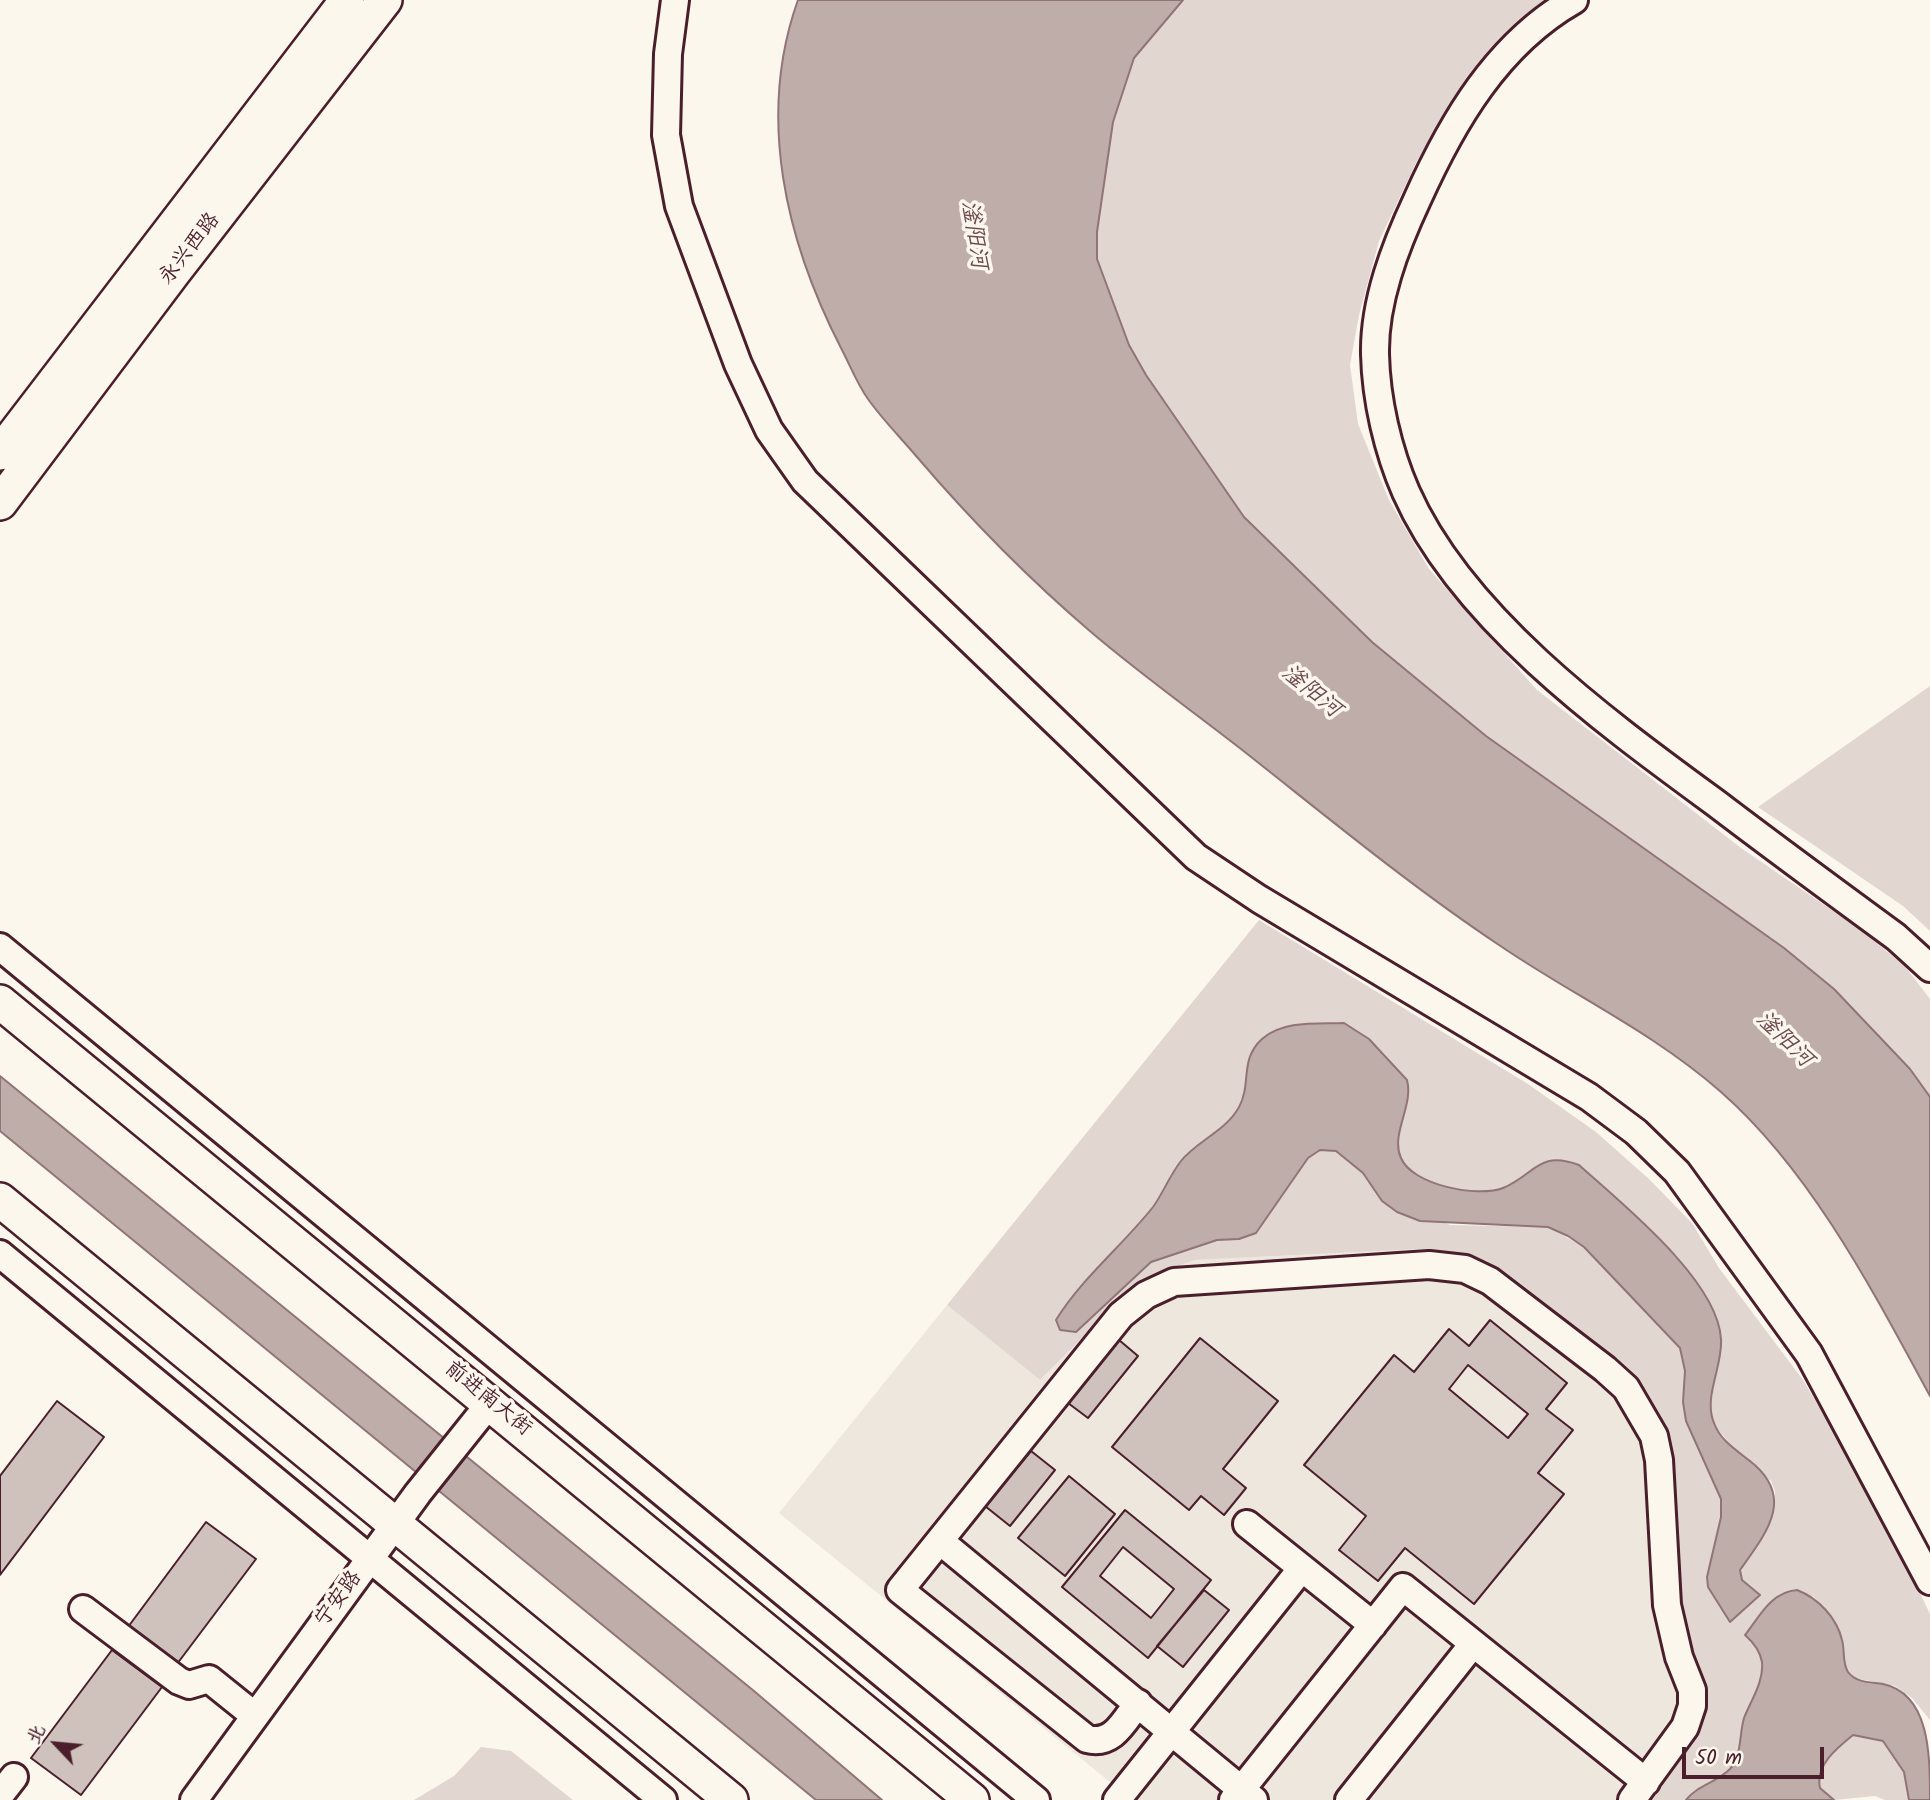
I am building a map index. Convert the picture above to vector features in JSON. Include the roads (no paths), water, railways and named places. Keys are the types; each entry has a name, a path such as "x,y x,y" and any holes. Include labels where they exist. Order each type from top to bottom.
{"main road":[{"name":"永兴西路","path":"0,453 347,0"},
{"name":"永兴西路","path":"0,503 173,273 385,0"},
{"name":"前进南大街","path":"0,1002 972,1800"},
{"path":"0,1200 731,1800"}],"street":[{"path":"675,0 668,54 666,135 680,206 738,364 769,430 805,481 1195,857 1259,900 1589,1097 1653,1148 1677,1172 1709,1212 1809,1354 1930,1581"},
{"path":"1574,0 1528,32 1496,64 1435,160 1403,231 1384,290 1375,352 1380,409 1406,492 1439,549 1480,603 1552,674 1641,748 1896,937 1930,968"},
{"path":"0,947 1036,1800"},
{"path":"0,1254 663,1800"},
{"path":"940,1541 1139,1703 1243,1796 1403,1587 1473,1644 1639,1791 1685,1727 1692,1706 1692,1690 1679,1657 1667,1605 1659,1460 1654,1436 1626,1388 1605,1369 1490,1281 1465,1269 1429,1265 1163,1285 1121,1315 900,1590 1087,1739 1099,1742 1109,1739 1139,1703"},
{"name":"宁安路","path":"194,1800 418,1493 490,1403"},
{"path":"1247,1524 1373,1625"},
{"path":"1117,1800 1303,1568"},
{"path":"83,1609 179,1681 189,1685 209,1679 256,1716"},
{"path":"1349,1800 1473,1644"}],"water":[{"name":"滏阳河","path":"798,0 1183,0 1134,58 1113,122 1097,232 1097,259 1129,345 1146,375 1244,517 1372,642 1486,736 1784,948 1834,989 1910,1069 1930,1097 1930,1396 1863,1274 1812,1195 1784,1158 1721,1092 1668,1051 1466,922 1368,850 1128,662 1068,612 1001,548 879,414 860,387 822,307 792,222 783,178 779,89 786,44"},
{"path":"1344,1023 1369,1039 1407,1080 1407,1100 1398,1149 1401,1158 1418,1175 1447,1187 1492,1191 1503,1188 1546,1162 1565,1161 1579,1165 1665,1244 1703,1292 1716,1316 1721,1339 1711,1403 1714,1423 1724,1440 1764,1474 1772,1488 1774,1501 1767,1528 1740,1570 1742,1580 1760,1595 1730,1622 1708,1587 1707,1577 1721,1517 1721,1499 1686,1421 1683,1402 1685,1371 1680,1348 1584,1247 1548,1227 1420,1221 1397,1212 1382,1201 1363,1173 1336,1151 1320,1150 1308,1158 1256,1233 1239,1239 1217,1240 1151,1262 1076,1332 1060,1330 1056,1320 1066,1305 1153,1207 1181,1161 1233,1116 1243,1098 1251,1055 1262,1039 1290,1026"},
{"path":"0,1076 754,1691 882,1800 816,1800 0,1131"},
{"path":"1797,1590 1819,1604 1836,1624 1842,1640 1845,1665 1851,1676 1899,1690 1919,1713 1928,1746 1930,1800 1909,1800 1904,1772 1883,1741 1853,1735 1829,1758 1821,1772 1820,1788 1834,1800 1686,1800 1696,1790 1725,1774 1734,1764 1744,1718 1759,1684 1762,1669 1758,1650 1745,1635 1773,1600"}]}
